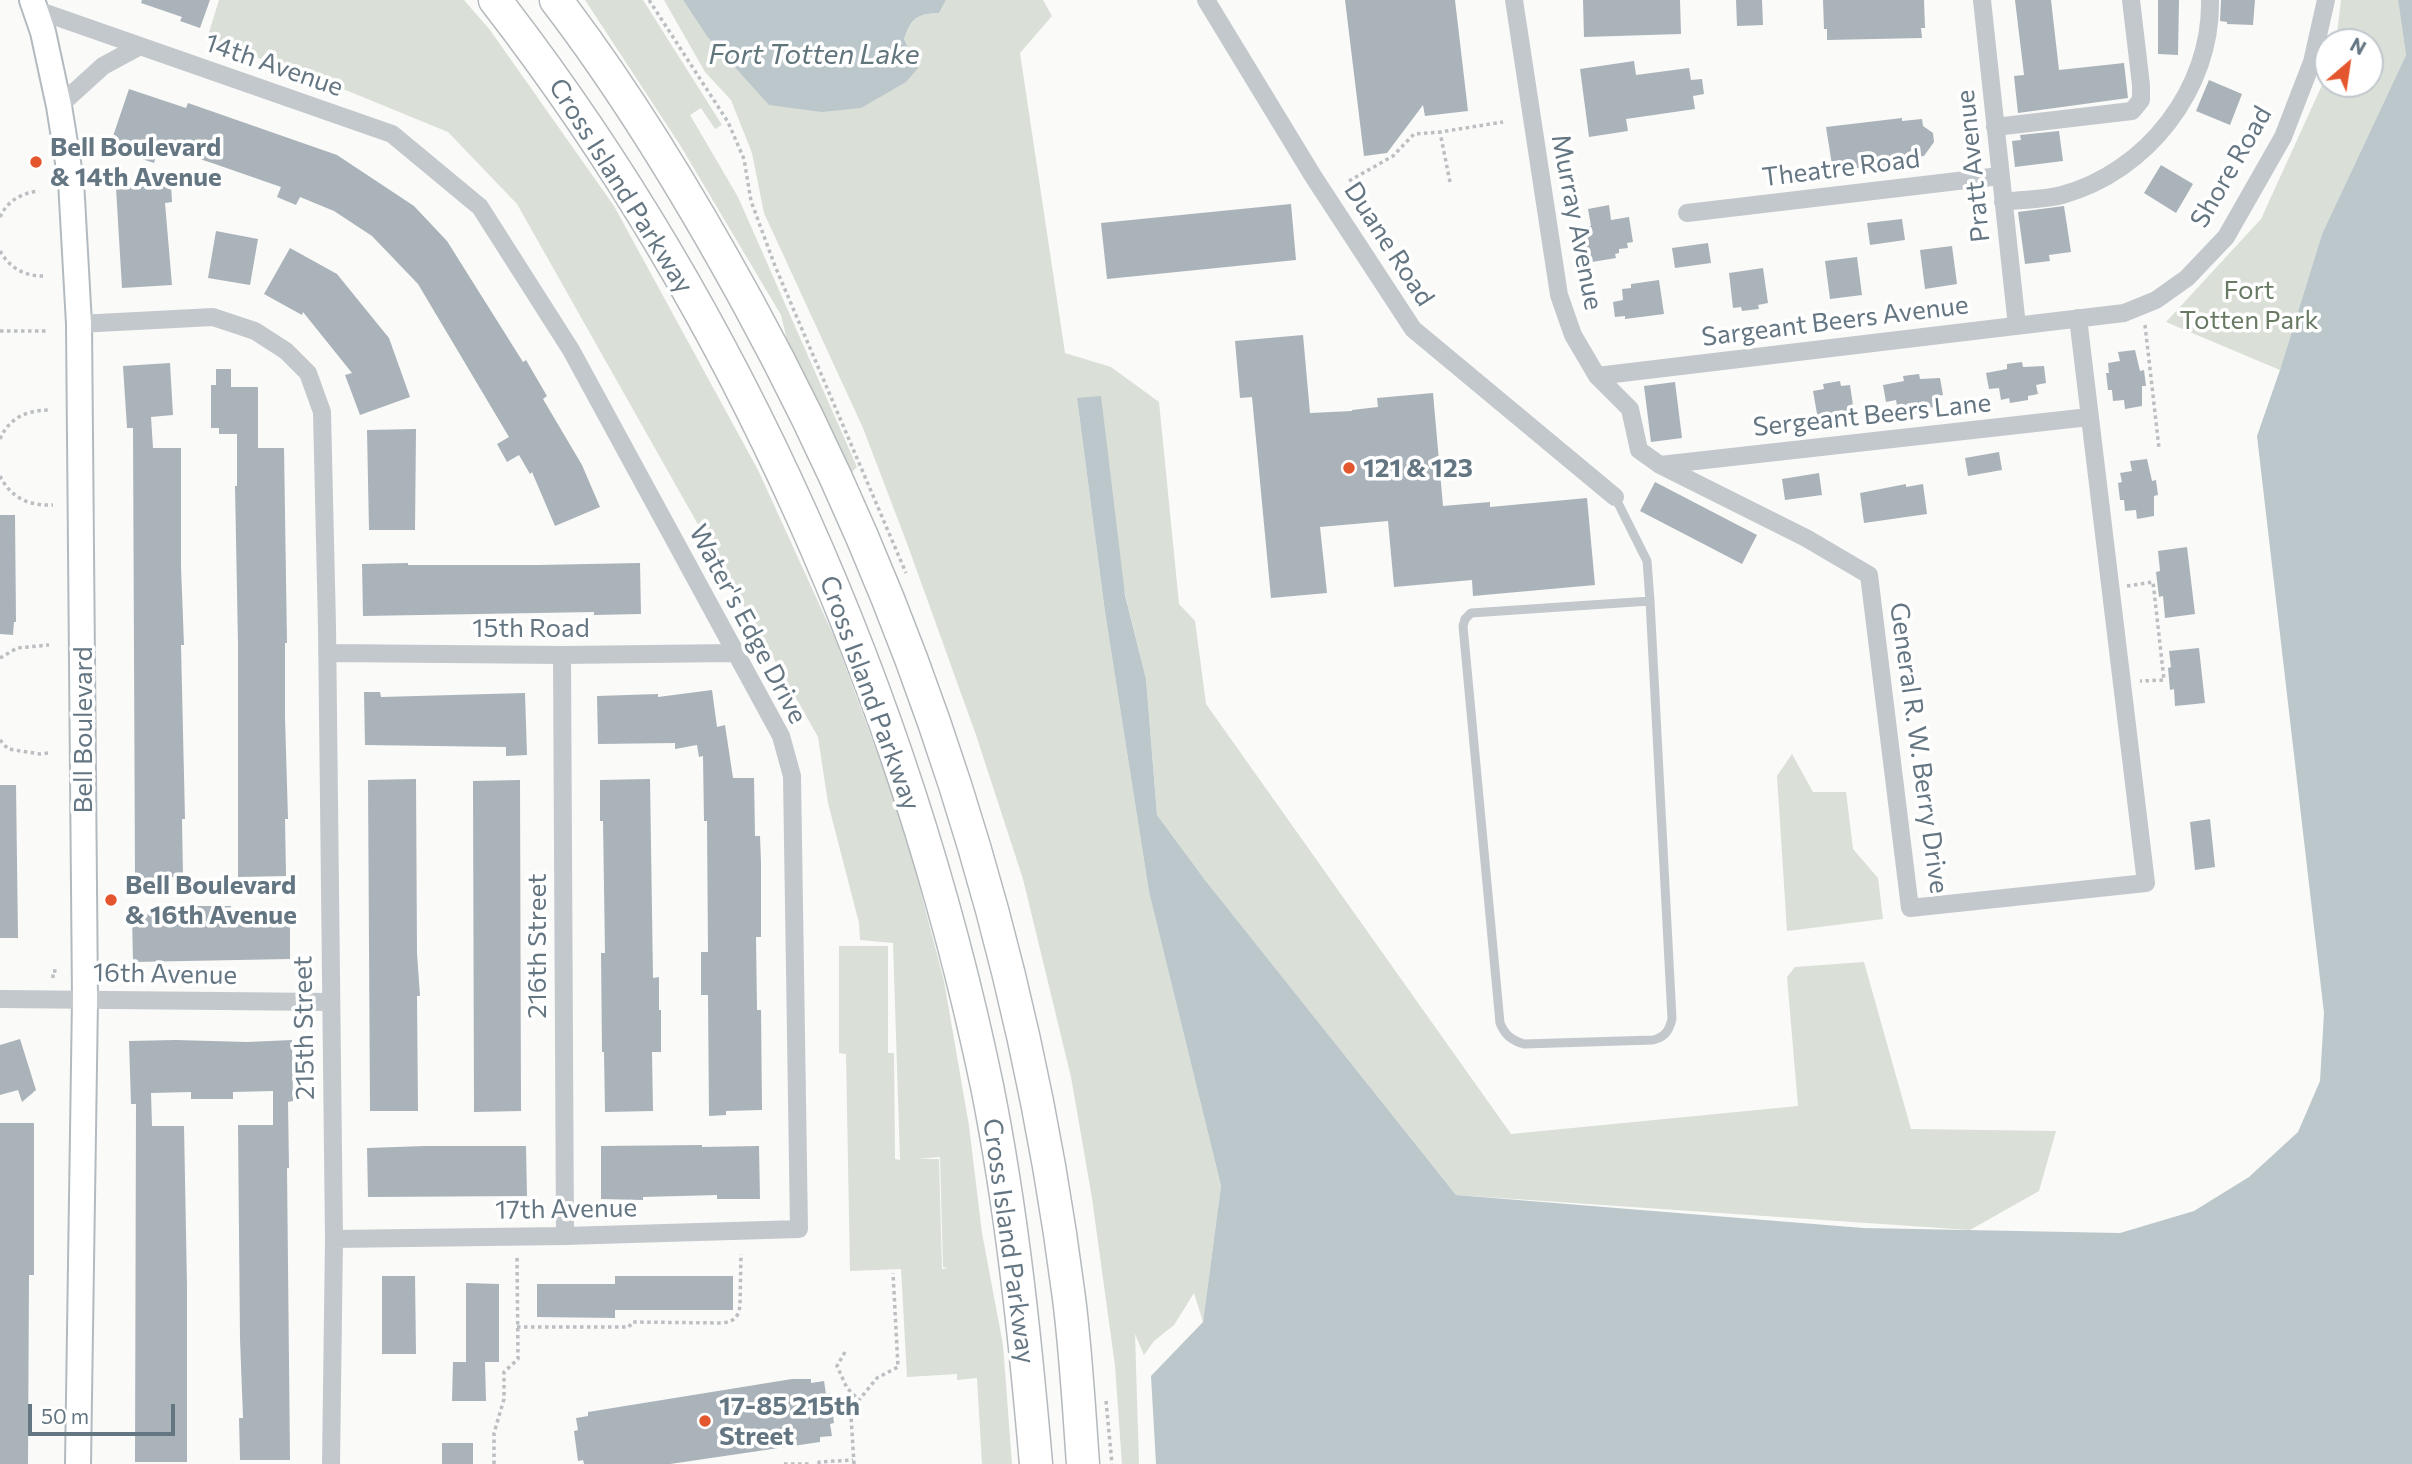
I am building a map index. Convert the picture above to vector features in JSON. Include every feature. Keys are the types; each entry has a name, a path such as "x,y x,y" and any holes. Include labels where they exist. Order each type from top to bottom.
{"highway":[{"path":"473,0 587,128"},
{"name":"Cross Island Parkway","path":"495,0 587,128 665,251 708,326 789,488 852,632 904,778 954,946 986,1085 1005,1183 1023,1311 1036,1464"},
{"name":"Cross Island Parkway","path":"556,0 663,158 728,266 779,359 843,490 899,623 965,814 1005,955 1025,1040 1051,1173 1070,1302 1083,1464"}],"street":[{"name":"Duane Road","path":"1206,0 1313,176 1413,329 1615,497"},
{"name":"Murray Avenue","path":"1514,0 1559,295 1573,335 1597,376 1630,409 1639,450 1660,465"},
{"name":"Pratt Avenue","path":"1982,0 2017,326"},
{"path":"1995,127 2132,111 2141,100 2141,85 2131,0"},
{"path":"2003,202 2061,195 2105,177 2131,161 2152,142 2182,104 2195,77 2207,39 2210,0"},
{"name":"Shore Road","path":"2078,318 2124,313 2156,300 2187,278 2225,237 2283,138 2312,62 2326,0"},
{"name":"14th Avenue","path":"35,5 140,46 392,134"},
{"name":"Bell Boulevard","path":"35,5 60,106 71,181 79,324 85,999 78,1464"},
{"path":"60,106 103,66 140,46"},
{"name":"Water's Edge Drive","path":"392,134 480,207 571,350 781,737 792,776 799,1229"},
{"name":"Theatre Road","path":"1688,213 2000,176"},
{"name":"215th Street","path":"79,324 213,317 255,331 286,351 308,373 322,412 334,1239 331,1464"},
{"name":"Sargeant Beers Avenue","path":"1597,376 2078,318"},
{"name":"General R. W. Berry Drive","path":"1660,465 1806,538 1869,575 1910,908 2146,883 2078,318"},
{"name":"Sergeant Beers Lane","path":"1660,465 2089,417"},
{"name":"15th Road","path":"327,653 734,653"},
{"name":"216th Street","path":"562,655 565,1237"},
{"name":"16th Avenue","path":"0,999 330,1002"},
{"name":"17th Avenue","path":"334,1239 565,1237 799,1229"}],"lane":[{"path":"1615,497 1647,561 1650,601 1672,1018 1663,1037 1653,1040 1524,1044 1514,1041 1504,1032 1500,1023 1463,626 1471,613 1650,601"}],"path":[{"path":"1349,181 1393,156 1414,134 1503,122"},
{"path":"1440,132 1450,182"},
{"path":"1,213 18,197 39,191"},
{"path":"0,252 14,268 33,276 43,276"},
{"path":"2144,320 2159,448"},
{"path":"0,331 46,331"},
{"path":"0,438 17,418 27,413 49,410"},
{"path":"1,479 12,493 21,499 52,505"},
{"path":"2125,597 2124,586 2153,582 2164,680 2136,681"},
{"path":"0,657 17,648 49,645"},
{"path":"0,740 8,749 49,753"},
{"path":"52,978 52,971 59,971"},
{"path":"108,972 116,972 116,980"},
{"path":"306,980 311,974"},
{"path":"540,1216 541,1211 545,1210"},
{"path":"517,1327 629,1327 632,1322 733,1321 740,1307 741,1254"},
{"path":"494,1464 494,1433 504,1399 504,1372 517,1359 517,1255"},
{"path":"820,1464 854,1462 851,1416 859,1400 877,1378 898,1367 893,1273"},
{"path":"845,1352 837,1366 847,1388 859,1400"},
{"path":"784,1464 811,1464"}],"green space":[{"path":"219,0 464,0 490,30 614,206 758,470 836,641 902,820 944,981 969,1126 982,1233 1003,1345 1012,1464 982,1464 977,1378 957,1380 957,1374 907,1377 901,1269 850,1271 846,1054 839,1053 839,946 888,946 888,1053 894,1053 895,1159 900,1160 893,943 860,940 859,923 828,803 818,737 517,204 448,132 348,91 207,39","holes":["940,1157 943,1267 948,1268 942,1269 939,1159 917,1159"]},
{"path":"585,0 643,0 722,125 715,129 701,108 690,115 738,197 857,467 850,474 790,353 781,315 680,145"},
{"path":"664,0 683,0 706,35 918,68 904,39 916,18 939,13 946,0 1043,0 1052,16 1020,53 1065,353 1111,367 1159,402 1179,604 1195,621 1206,704 1511,1134 1798,1106 1787,977 1795,967 1864,962 1911,1129 2056,1131 2039,1191 1970,1230 1456,1195 1205,880 1157,815 1146,679 1077,398 1105,612 1149,892 1221,1186 1203,1322 1194,1293 1174,1325 1154,1341 1144,1355 1135,1334 1139,1464 1122,1464 1115,1366 1092,1198 1071,1077 1023,879 976,735 908,546 863,428 764,213 752,153 731,100 705,72"},
{"name":"Fort Totten Park","path":"2341,0 2398,0 2406,55 2322,234 2280,370 2166,322 2261,219 2316,98 2384,98 2384,28 2338,28"},
{"path":"1792,754 1813,792 1846,792 1853,849 1878,878 1883,919 1787,931 1777,776"}],"water":[{"name":"Fort Totten Lake","path":"683,0 946,0 939,13 920,16 910,26 904,39 918,68 906,82 861,108 822,112 769,105 706,35"},
{"path":"2398,0 2412,0 2412,1464 1156,1464 1151,1376 1203,1322 1221,1186 1149,892 1105,612 1077,398 1101,396 1125,595 1146,679 1157,815 1205,880 1456,1195 1863,1228 2120,1233 2194,1211 2249,1177 2298,1132 2320,1081 2324,1013 2257,436 2322,234 2406,55"}],"building":[{"path":"142,0 210,0 200,28 180,21 182,17 141,3"},
{"path":"1345,0 1455,0 1468,111 1425,116 1423,105 1387,153 1364,156"},
{"path":"1583,0 1680,0 1681,34 1584,37"},
{"path":"1736,0 1762,0 1763,25 1737,26"},
{"path":"1823,0 1924,0 1925,28 1921,28 1922,38 1827,40"},
{"path":"2015,0 2051,0 2059,70 2124,63 2128,98 2018,113 2014,76 2024,75"},
{"path":"2158,0 2179,0 2178,55 2158,54"},
{"path":"2221,0 2255,0 2253,25 2227,24 2220,21"},
{"path":"1634,61 1636,75 1689,68 1691,80 1702,79 1704,94 1693,96 1695,109 1626,119 1628,131 1589,137 1580,69"},
{"path":"2209,80 2242,94 2230,125 2196,111"},
{"path":"129,89 186,108 188,103 337,155 414,206 447,241 523,362 526,360 547,396 543,399 582,465 600,507 555,526 532,472 530,474 519,455 507,462 497,444 509,437 418,284 372,236 334,211 300,197 296,205 277,197 281,187 212,163 159,146 154,163 109,148"},
{"path":"1902,118 1902,121 1922,119 1923,126 1933,133 1934,142 1924,156 1907,158 1907,162 1833,171 1826,127"},
{"path":"2059,131 2063,161 2015,167 2012,141 2021,140 2020,135"},
{"path":"2161,165 2193,184 2176,213 2144,193"},
{"path":"171,185 172,202 165,203 172,285 122,288 116,188"},
{"path":"1291,204 1296,260 1107,279 1101,223"},
{"path":"1609,205 1611,220 1629,217 1633,242 1627,243 1628,248 1619,249 1619,253 1615,254 1616,258 1586,263 1585,254 1578,255 1575,229 1591,226 1588,209"},
{"path":"2064,206 2071,252 2049,255 2050,261 2025,264 2018,212"},
{"path":"1902,219 1905,240 1870,245 1867,223"},
{"path":"216,231 258,239 250,285 208,278"},
{"path":"1708,243 1711,263 1675,268 1672,248"},
{"path":"1952,246 1957,284 1925,289 1920,250"},
{"path":"290,248 337,274 389,338 410,397 360,415 345,375 352,373 303,312 302,315 264,294"},
{"path":"1857,257 1862,295 1830,299 1825,261"},
{"path":"1763,268 1768,303 1758,305 1759,309 1742,311 1741,307 1733,308 1729,273"},
{"path":"1659,280 1664,314 1625,319 1625,316 1615,317 1613,302 1623,300 1622,289 1631,288 1631,284"},
{"name":"121 & 123","path":"1303,335 1310,413 1378,407 1377,398 1433,393 1443,506 1490,502 1490,507 1587,498 1595,585 1473,596 1472,580 1394,587 1388,521 1320,527 1327,593 1271,598 1252,397 1240,398 1235,341"},
{"path":"2135,350 2140,371 2144,370 2146,386 2142,386 2142,406 2125,409 2124,400 2113,401 2112,390 2108,390 2106,373 2109,373 2108,363 2120,361 2118,352"},
{"path":"2022,362 2023,367 2044,366 2046,383 2036,385 2038,394 2028,396 2028,400 2010,403 2009,398 2001,400 1999,388 1989,389 1986,373 2007,369 2007,364"},
{"path":"170,363 173,415 151,417 153,448 181,448 184,645 181,645 185,819 182,819 183,877 135,878 133,428 127,428 123,366"},
{"path":"216,369 231,369 231,387 258,387 258,448 284,448 288,819 285,819 286,876 238,877 235,486 237,434 219,434 219,428 211,428 211,385 216,385"},
{"path":"1919,374 1920,379 1940,378 1943,395 1933,397 1935,407 1924,408 1925,412 1907,415 1906,410 1898,412 1896,400 1886,402 1883,385 1904,381 1903,376"},
{"path":"1840,381 1841,386 1850,385 1855,419 1819,425 1813,391 1824,389 1823,384"},
{"path":"1675,382 1682,438 1651,442 1644,386"},
{"path":"416,429 415,530 369,530 367,430"},
{"path":"1999,452 2002,470 1968,476 1965,458"},
{"path":"2147,459 2152,481 2156,480 2158,495 2154,496 2154,516 2137,519 2136,510 2125,511 2124,500 2120,500 2118,483 2122,482 2120,473 2132,471 2130,461"},
{"path":"1819,473 1822,495 1785,500 1782,479"},
{"path":"1655,482 1757,535 1742,564 1640,511"},
{"path":"1906,484 1906,487 1923,484 1927,514 1864,523 1860,493"},
{"path":"0,515 15,515 16,622 13,635 0,634"},
{"path":"2187,547 2195,614 2165,618 2163,596 2159,597 2156,572 2160,571 2158,551"},
{"path":"640,563 641,614 594,615 594,612 363,616 362,564"},
{"path":"2199,648 2205,703 2175,706 2174,689 2170,690 2169,651"},
{"path":"712,690 717,727 725,725 733,778 754,778 755,836 760,836 761,862 761,937 756,937 757,1010 761,1010 762,1110 726,1111 726,1115 709,1116 708,995 701,995 701,952 708,952 707,821 704,821 703,756 699,757 697,745 675,749 675,743 598,744 597,696 658,694 658,697"},
{"path":"364,692 380,692 381,697 525,693 527,755 506,756 506,747 365,745"},
{"path":"416,779 417,953 420,996 417,996 418,1111 370,1111 368,780"},
{"path":"650,779 653,978 659,977 661,1052 652,1052 653,1111 605,1112 601,953 605,953 600,780"},
{"path":"520,780 521,1111 474,1112 473,781"},
{"path":"0,785 16,785 18,938 0,938"},
{"path":"2210,819 2215,867 2195,870 2190,822"},
{"path":"190,906 231,906 231,912 290,911 290,959 133,962 132,914 190,912"},
{"path":"20,1039 36,1090 22,1102 18,1090 0,1095 0,1045"},
{"path":"292,1040 293,1101 288,1102 287,1168 290,1460 240,1460 239,1418 243,1418 238,1125 273,1125 273,1091 233,1092 233,1099 191,1099 191,1092 151,1093 152,1126 184,1126 187,1462 135,1462 136,1104 131,1104 129,1041"},
{"path":"0,1123 34,1123 34,1275 29,1275 28,1464 0,1464"},
{"path":"526,1146 527,1196 368,1197 367,1148"},
{"path":"601,1146 759,1146 760,1199 717,1199 717,1195 643,1197 643,1200 601,1199"},
{"path":"382,1276 415,1276 416,1354 382,1354"},
{"path":"615,1276 733,1276 733,1310 615,1310 615,1318 537,1317 537,1284 615,1284"},
{"path":"466,1283 499,1284 499,1362 485,1362 486,1401 452,1401 453,1362 466,1362"},
{"name":"17-85 215th Street","path":"792,1379 811,1379 811,1383 824,1381 826,1394 830,1393 834,1423 830,1424 832,1436 820,1437 820,1442 670,1464 584,1464 583,1460 578,1461 574,1431 578,1430 576,1418 588,1416 588,1412"},
{"path":"442,1443 473,1443 473,1464 442,1464"}],"place":[{"name":"Bell Boulevard & 14th Avenue","path":"36,162"},
{"name":"121 & 123","path":"1349,468"},
{"name":"Bell Boulevard & 16th Avenue","path":"111,900"},
{"name":"17-85 215th Street","path":"705,1421"}]}
